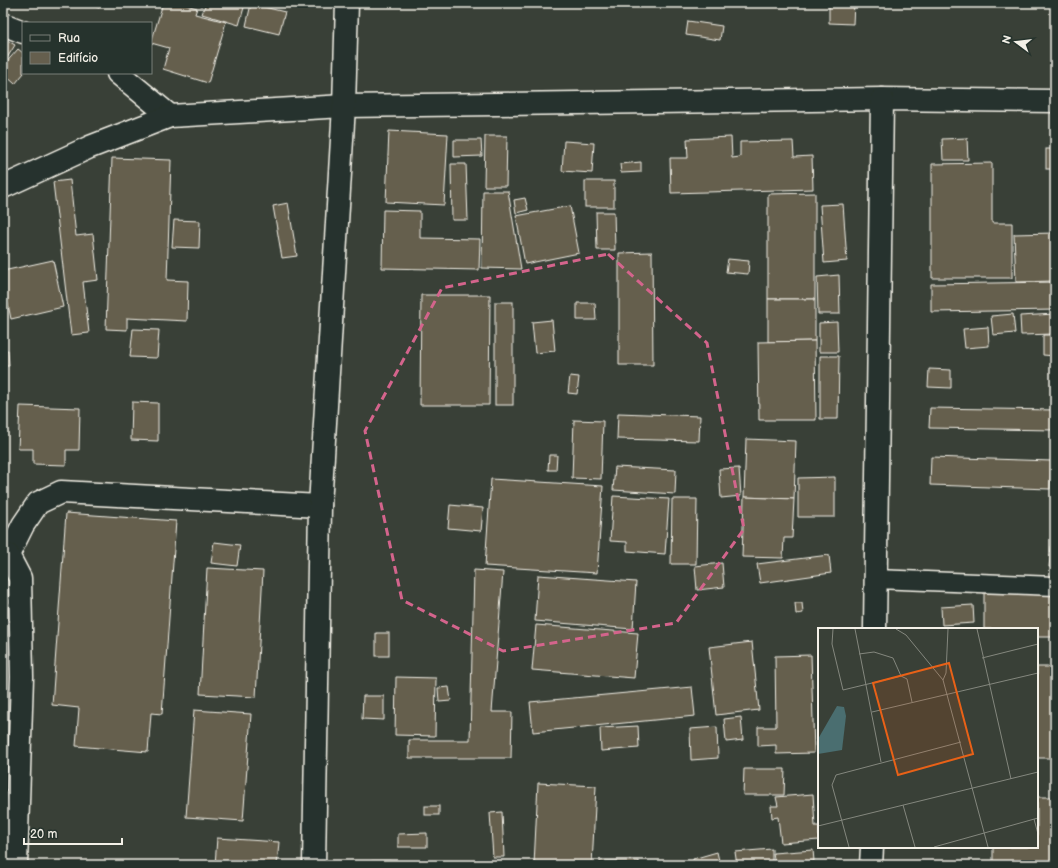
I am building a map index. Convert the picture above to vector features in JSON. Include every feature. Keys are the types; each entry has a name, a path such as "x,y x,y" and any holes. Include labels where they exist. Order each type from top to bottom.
{"street":[{"path":"314,865 320,506 344,106 347,3"},
{"path":"3,24 22,32"},
{"path":"119,74 170,116"},
{"path":"875,628 882,99"},
{"path":"3,187 90,147 170,116 344,106 882,99 1055,100"},
{"path":"16,865 22,677 20,578 6,554 38,503 61,492 320,506"},
{"path":"871,865 872,848"}],"lane":[{"path":"875,579 1055,586"}],"highlighted area":[{"path":"608,254 707,343 744,529 676,623 503,651 402,600 365,431 442,288"}],"building":[{"path":"88,3 101,3 99,8"},
{"path":"163,3 179,3 197,8 195,14 226,22 208,83 163,69 169,48 152,43"},
{"path":"190,3 203,3 202,6"},
{"path":"206,3 245,4 239,25 202,14"},
{"path":"829,3 854,3 853,24 829,23"},
{"path":"251,4 285,12 279,34 246,26"},
{"path":"688,21 722,26 720,40 686,35"},
{"path":"3,38 15,45 7,58 3,56"},
{"path":"18,49 22,52 23,74 15,84 3,73 3,66"},
{"path":"389,131 448,134 444,205 386,202"},
{"path":"485,136 507,136 506,186 484,186"},
{"path":"731,137 732,158 740,157 740,142 793,141 794,157 812,156 813,189 671,193 670,158 688,158 687,139"},
{"path":"967,138 968,160 943,160 942,139"},
{"path":"454,140 481,140 482,156 454,157"},
{"path":"564,141 594,143 592,173 562,171"},
{"path":"1046,149 1055,149 1055,169 1046,169"},
{"path":"112,158 171,160 167,280 188,281 187,321 127,318 127,330 106,329"},
{"path":"641,162 641,172 621,173 620,164"},
{"path":"992,163 992,223 1012,223 1012,278 932,278 932,164"},
{"path":"451,164 466,164 468,220 452,220"},
{"path":"70,180 76,236 93,234 98,280 83,282 89,333 71,335 53,182"},
{"path":"585,181 614,181 614,207 585,207"},
{"path":"483,191 508,191 521,269 482,268"},
{"path":"815,193 815,299 768,299 768,194"},
{"path":"525,198 528,210 516,213 514,200"},
{"path":"288,203 297,256 282,258 273,206"},
{"path":"843,204 847,261 824,263 820,205"},
{"path":"570,206 579,253 525,264 516,216"},
{"path":"383,210 420,211 420,238 480,239 479,270 382,268"},
{"path":"596,212 614,212 615,250 597,250"},
{"path":"174,220 200,221 199,248 172,247"},
{"path":"1055,233 1055,281 1016,282 1014,234"},
{"path":"652,252 653,365 619,365 619,253"},
{"path":"728,259 749,261 748,274 726,272"},
{"path":"53,260 63,307 11,319 3,280 3,271"},
{"path":"839,275 840,314 818,314 817,277"},
{"path":"1055,282 1055,310 931,312 931,284"},
{"path":"421,295 490,295 489,405 420,405"},
{"path":"768,299 815,299 815,341 768,342"},
{"path":"3,300 7,318 3,319"},
{"path":"495,302 513,302 513,405 495,405"},
{"path":"577,303 595,303 596,320 577,320"},
{"path":"1013,314 1015,333 993,335 991,316"},
{"path":"1055,314 1055,334 1021,335 1020,316"},
{"path":"552,320 555,351 535,353 532,322"},
{"path":"837,322 838,352 819,352 819,323"},
{"path":"988,327 989,346 965,348 963,329"},
{"path":"133,329 159,330 157,358 130,357"},
{"path":"1043,335 1055,335 1055,356 1043,355"},
{"path":"815,341 816,420 759,420 758,342"},
{"path":"8,350 9,366 3,366 3,351"},
{"path":"820,356 839,356 838,419 820,419"},
{"path":"929,369 951,370 951,388 928,387"},
{"path":"570,376 579,377 577,394 568,393"},
{"path":"132,402 158,403 158,441 131,440"},
{"path":"20,406 80,408 79,450 66,450 66,465 33,464 33,449 18,449"},
{"path":"930,408 1055,410 1055,430 929,428"},
{"path":"618,413 700,416 699,441 617,439"},
{"path":"574,420 603,421 601,479 572,478"},
{"path":"746,439 796,441 794,499 744,497"},
{"path":"549,455 557,455 556,470 548,470"},
{"path":"931,457 1051,461 1050,489 930,485"},
{"path":"615,467 676,470 675,494 613,490"},
{"path":"739,468 741,496 721,498 719,469"},
{"path":"835,477 835,517 798,517 798,478"},
{"path":"491,479 603,486 597,573 485,566"},
{"path":"613,496 669,499 665,554 627,551 627,542 610,541"},
{"path":"744,497 794,499 792,538 784,538 783,558 742,557"},
{"path":"672,499 697,499 696,564 671,564"},
{"path":"450,505 483,508 481,531 448,528"},
{"path":"1055,509 1055,567 1049,567"},
{"path":"66,513 176,521 162,714 151,713 148,752 76,746 79,708 52,705"},
{"path":"214,542 240,545 237,566 211,563"},
{"path":"829,555 831,573 760,583 757,564"},
{"path":"722,563 724,587 697,590 695,566"},
{"path":"207,568 263,571 256,697 200,694"},
{"path":"474,570 503,572 492,712 512,712 511,758 409,758 409,740 470,740"},
{"path":"538,575 636,582 633,629 535,621"},
{"path":"984,593 1055,594 1055,637 1038,637 1038,628 984,628"},
{"path":"795,603 802,603 803,613 796,614"},
{"path":"973,605 974,623 942,625 941,607"},
{"path":"536,625 638,633 634,678 532,670"},
{"path":"376,633 389,633 389,656 376,656"},
{"path":"752,642 759,710 716,715 709,647"},
{"path":"811,655 814,753 776,754 776,745 758,746 758,727 776,727 775,656"},
{"path":"1038,667 1055,667 1055,758 1038,758"},
{"path":"396,677 436,678 435,736 395,735"},
{"path":"449,687 451,701 439,702 438,688"},
{"path":"692,687 695,716 533,732 530,702"},
{"path":"363,696 384,696 384,720 362,719"},
{"path":"194,710 251,714 243,821 186,817"},
{"path":"741,717 743,740 726,742 724,719"},
{"path":"638,726 639,748 601,751 600,728"},
{"path":"717,727 718,758 691,760 690,729"},
{"path":"744,769 785,769 784,795 743,795"},
{"path":"538,783 596,786 592,865 534,865"},
{"path":"813,794 815,826 818,826 818,840 781,843 778,817 772,818 771,806 778,806 776,797"},
{"path":"1038,797 1055,797 1055,865 993,865 993,848 1038,848"},
{"path":"425,806 439,806 439,815 425,815"},
{"path":"502,812 504,857 493,857 490,813"},
{"path":"427,833 427,847 398,847 398,834"},
{"path":"217,838 279,842 277,865 215,865"},
{"path":"772,849 772,865 737,865 735,852"},
{"path":"813,850 814,861 796,863 796,865 775,865 773,853"},
{"path":"717,852 720,865 694,865 693,859"},
{"path":"372,861 390,861 390,865 372,865"},
{"path":"600,861 639,861 639,865 600,865"},
{"path":"837,863 837,865 804,865"}]}
